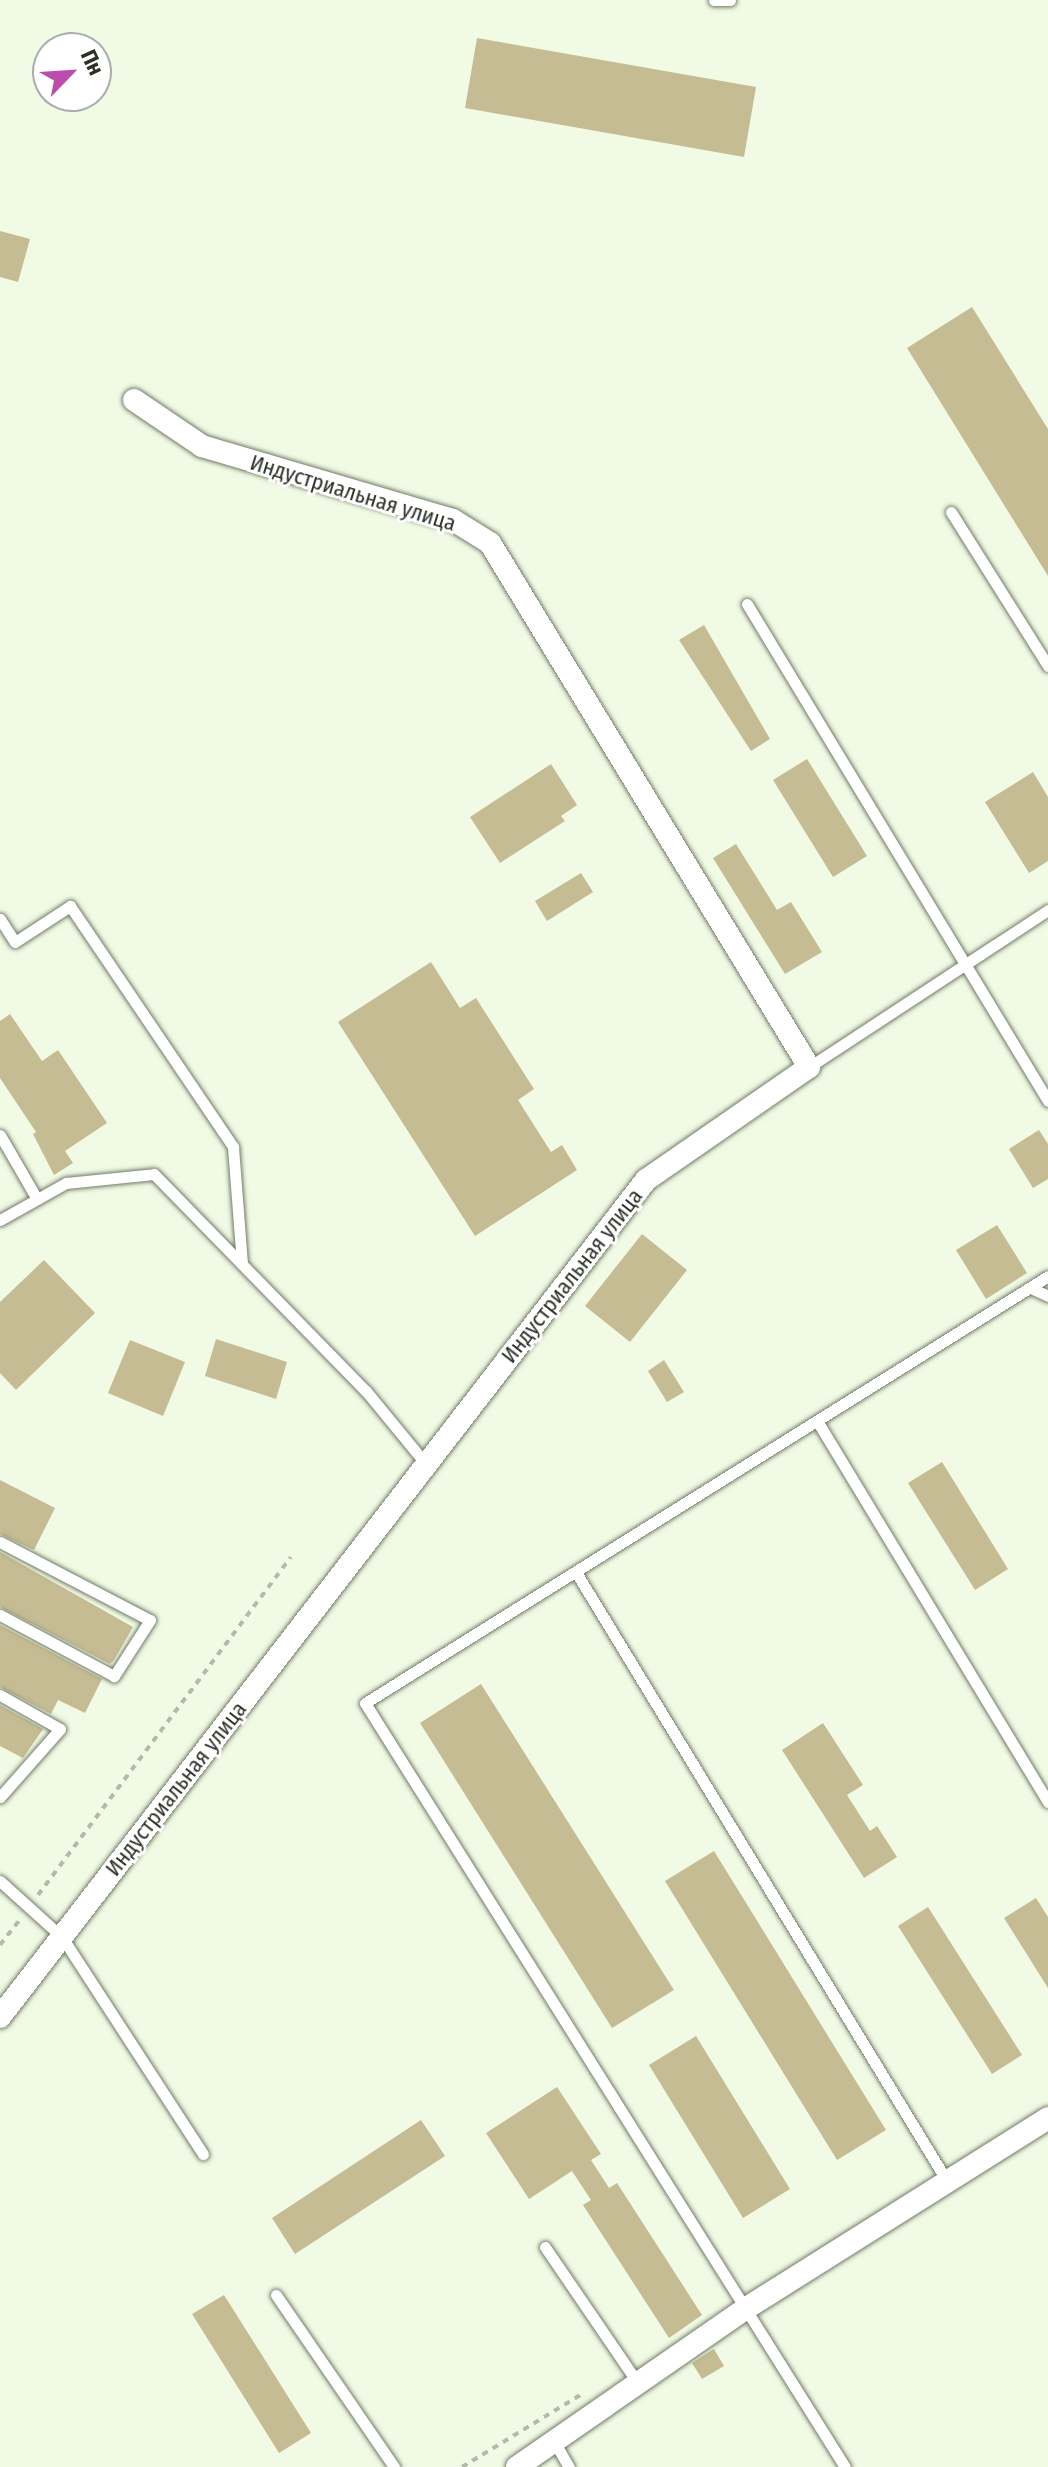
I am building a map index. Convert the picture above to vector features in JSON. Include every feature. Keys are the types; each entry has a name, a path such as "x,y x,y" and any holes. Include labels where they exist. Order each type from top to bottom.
{"street":[{"name":"Индустриальная улица","path":"0,2017 646,1180 809,1067 490,543 453,520 202,446 134,400"},
{"path":"517,2467 745,2309 1048,2118"}],"lane":[{"path":"714,0 730,0"},
{"path":"951,512 1048,666"},
{"path":"747,604 1048,1101"},
{"path":"0,919 15,942 70,906 233,1147 242,1265"},
{"path":"809,1067 1048,910"},
{"path":"0,1135 37,1199"},
{"path":"0,1220 66,1183 154,1174 366,1391 426,1464"},
{"path":"845,2467 365,1703 819,1424 1048,1276"},
{"path":"1031,1288 1048,1296"},
{"path":"819,1424 1048,1802"},
{"path":"0,1542 150,1620 114,1676 0,1615"},
{"path":"577,1574 947,2181"},
{"path":"0,1695 60,1729 0,1797"},
{"path":"0,1881 62,1937 203,2154"},
{"path":"545,2247 637,2382"},
{"path":"276,2295 394,2467"},
{"path":"555,2443 569,2467"}],"path":[{"path":"0,1945 291,1557"},
{"path":"462,2467 585,2393"}],"building":[{"path":"477,38 756,87 744,157 465,108"},
{"path":"0,231 30,239 18,282 0,277"},
{"path":"972,307 1048,429 1048,576 907,348"},
{"path":"704,625 770,739 751,751 679,640"},
{"path":"807,759 867,856 833,877 773,780"},
{"path":"551,764 577,805 561,816 565,821 500,863 470,817"},
{"path":"1033,772 1048,797 1048,861 1029,873 985,802"},
{"path":"736,844 777,910 791,902 822,952 785,974 713,858"},
{"path":"581,873 593,892 547,921 535,901"},
{"path":"431,962 460,1008 476,998 534,1089 518,1100 551,1152 562,1145 577,1170 475,1236 338,1022"},
{"path":"10,1014 42,1061 58,1050 107,1123 65,1151 73,1163 54,1175 33,1134 36,1132 0,1078 0,1021"},
{"path":"1039,1130 1048,1144 1048,1179 1033,1188 1009,1149"},
{"path":"997,1225 1027,1273 986,1299 956,1250"},
{"path":"642,1234 687,1270 630,1342 585,1306"},
{"path":"44,1260 95,1313 16,1390 0,1373 0,1302"},
{"path":"216,1339 287,1362 276,1399 205,1376"},
{"path":"130,1340 185,1362 163,1416 108,1393"},
{"path":"664,1360 684,1392 667,1402 648,1371"},
{"path":"942,1462 1008,1569 975,1590 908,1483"},
{"path":"0,1480 55,1508 34,1550 0,1534"},
{"path":"0,1552 133,1627 114,1660 110,1664 0,1607"},
{"path":"0,1625 102,1679 85,1713 58,1700 51,1714 0,1687"},
{"path":"481,1684 674,1990 612,2028 420,1723"},
{"path":"0,1705 43,1729 23,1758 0,1746"},
{"path":"823,1723 863,1785 847,1795 870,1831 877,1826 897,1857 864,1878 782,1750"},
{"path":"714,1851 886,2130 837,2160 665,1881"},
{"path":"1036,1898 1048,1917 1048,1988 1004,1918"},
{"path":"928,1907 1022,2055 992,2074 898,1926"},
{"path":"696,2036 790,2189 743,2218 649,2065"},
{"path":"557,2087 601,2154 591,2160 609,2188 617,2183 702,2315 669,2338 583,2205 591,2200 572,2171 529,2199 486,2133"},
{"path":"421,2120 445,2156 295,2254 272,2218"},
{"path":"224,2295 311,2433 279,2453 192,2314"},
{"path":"714,2349 724,2366 702,2379 692,2363"}]}
